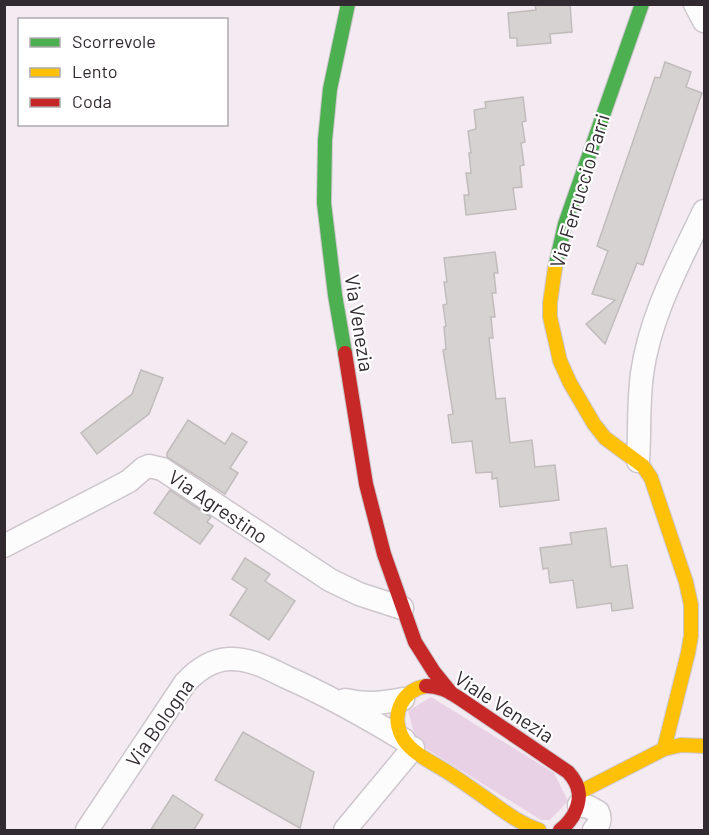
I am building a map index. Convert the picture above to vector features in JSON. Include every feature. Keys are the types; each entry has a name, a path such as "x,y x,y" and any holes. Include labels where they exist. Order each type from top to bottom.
{"street":[{"name":"Via Venezia","path":"348,4 330,89 326,121 325,222 335,295 366,484 384,554 415,642 451,693"},
{"name":"Via Ferruccio Parri","path":"638,461 612,443 599,430 570,382 556,350 550,303 565,224 642,4"},
{"path":"694,4 705,21"},
{"path":"664,749 690,645 690,604 682,570 654,485 648,472 638,461 640,386 654,319 705,211"},
{"name":"Via Agrestino","path":"4,546 129,481 144,468 153,466 162,469 330,580 359,594 402,608"},
{"name":"Via Venezia","path":"414,665 415,642"},
{"name":"Via Bologna","path":"87,831 180,690 198,670 222,660 244,660 270,669 326,695 408,744 528,828"},
{"name":"Viale Venezia","path":"408,691 427,686 442,688 451,693 568,772 578,785 579,799"},
{"path":"345,831 408,744 398,721 399,709 408,691"},
{"name":"Via Bologna","path":"326,695 356,703 372,704 408,691"},
{"path":"560,831 572,819 579,799 664,749 681,745 705,746"},
{"path":"579,799 598,812 600,818 594,831"}],"shaded area":[{"path":"431,697 554,773 568,801 550,820 541,820 417,743 408,711"}],"building":[{"path":"535,4 570,4 572,32 550,34 551,43 517,46 517,38 510,38 508,13 536,10"},
{"path":"665,62 691,72 686,87 702,93 643,265 637,263 605,344 586,324 615,300 592,294 608,251 597,246 655,77 660,78"},
{"path":"523,97 526,121 522,122 525,142 521,143 524,165 520,166 522,187 513,188 516,209 466,215 464,195 469,195 466,173 471,173 468,131 476,129 474,110 486,108 485,102"},
{"path":"495,252 498,273 494,273 496,293 492,293 495,317 491,317 493,338 489,338 496,399 505,398 510,443 532,440 535,467 555,465 559,500 500,507 497,478 492,479 492,472 476,473 472,441 452,443 448,415 453,414 443,350 446,349 444,327 446,326 443,305 447,304 444,258"},
{"path":"141,370 163,378 149,414 97,454 81,433 132,394"},
{"path":"188,420 225,444 232,433 247,442 230,468 238,473 225,494 167,457 167,453"},
{"path":"170,490 211,517 207,522 213,526 200,544 154,513"},
{"path":"606,528 611,567 627,565 633,608 612,611 611,603 577,608 573,580 550,583 548,568 543,569 540,548 572,544 570,533"},
{"path":"245,558 270,574 265,581 295,601 269,640 230,615 247,589 232,579"},
{"path":"243,732 314,772 300,828 215,780"},
{"path":"173,795 203,815 193,831 150,831"}],"traffic: fast":[{"path":"345,353 335,295 324,203 325,140 330,89 348,4"},
{"path":"555,268 565,224 642,4"}],"traffic: slow":[{"path":"555,268 550,317 560,361 594,424 605,438 643,466 651,478 686,582 691,605 691,636 664,749"},
{"path":"426,686 408,694 399,709 398,722 404,740 419,754 508,814 539,830"},
{"path":"580,792 664,749 681,745 704,746"}],"traffic: jam":[{"path":"345,353 366,484 384,554 415,642 451,693"},
{"path":"426,686 439,688 455,695 568,772 576,782 579,798 573,816 560,830"}]}
